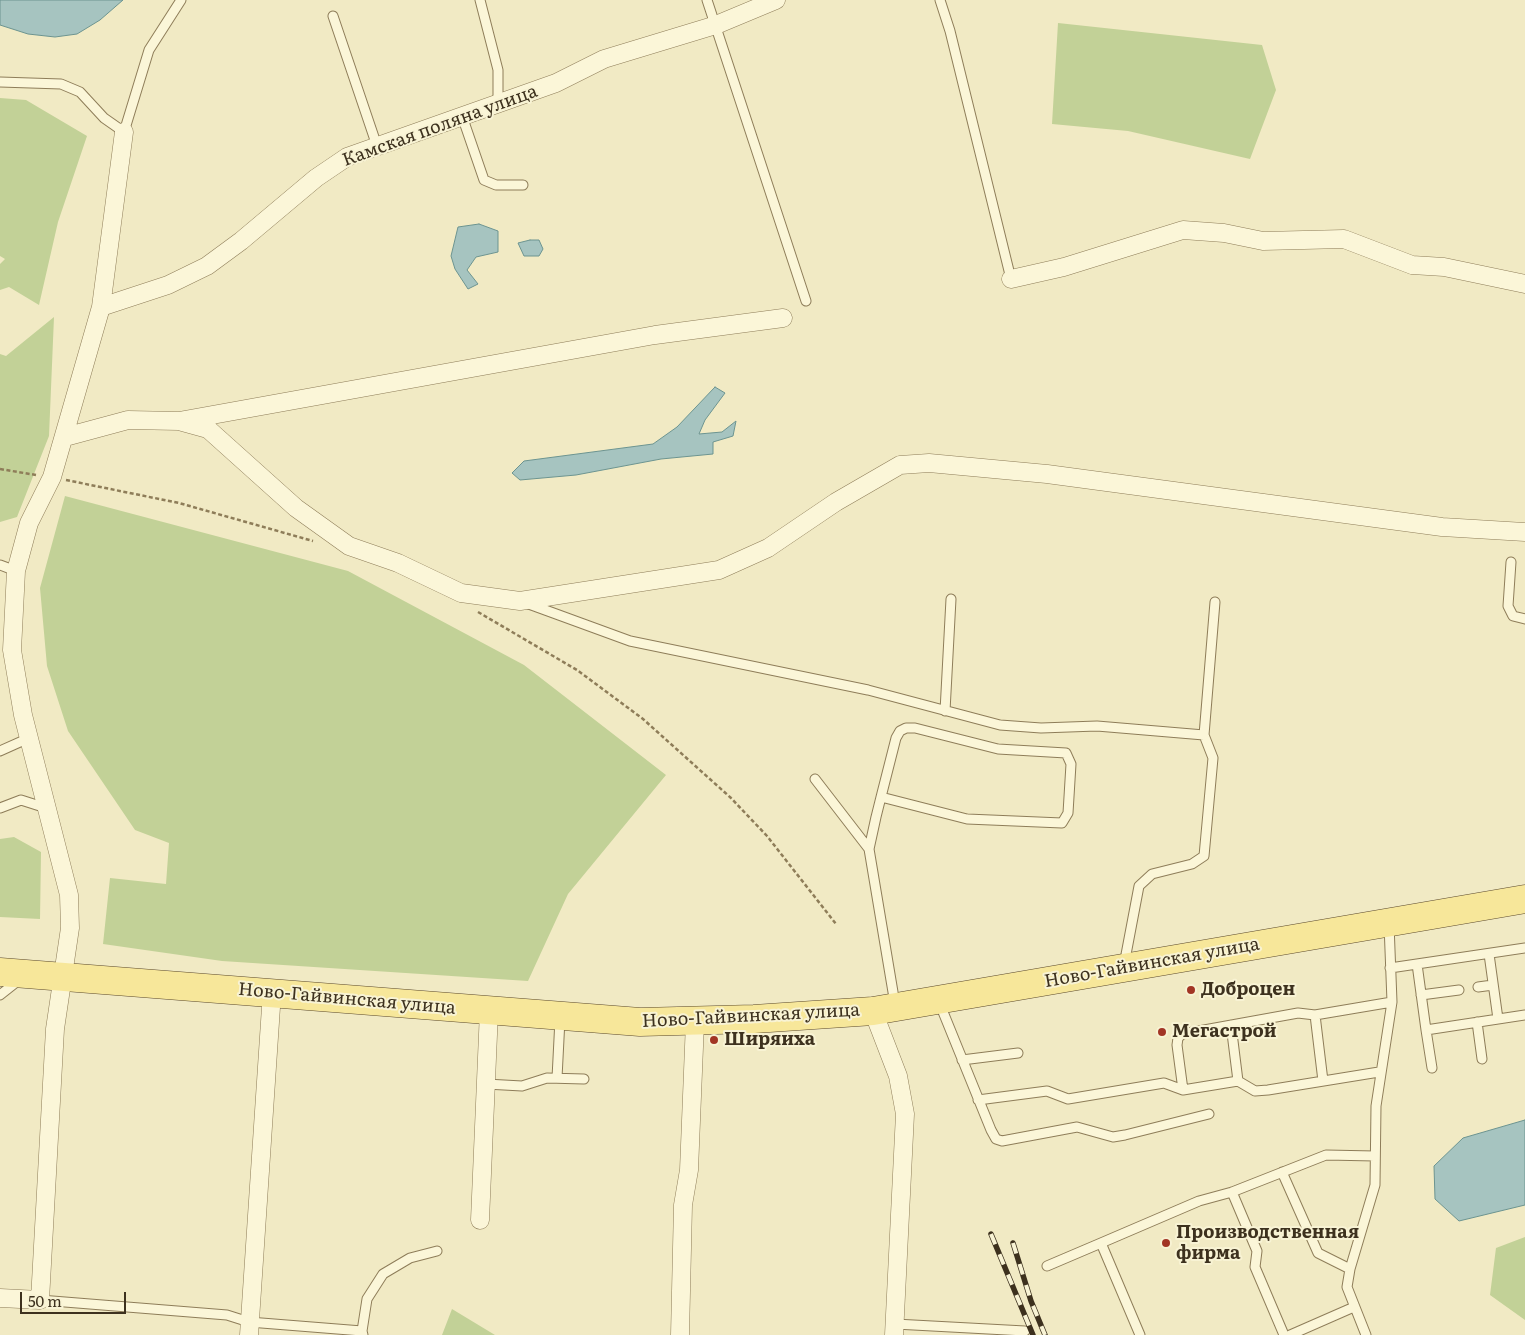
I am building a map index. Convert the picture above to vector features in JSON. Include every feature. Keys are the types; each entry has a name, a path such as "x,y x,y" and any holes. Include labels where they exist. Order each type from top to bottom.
{"main road":[{"name":"Ново-Гайвинская улица","path":"0,972 640,1022 695,1022 884,1009 1525,899"}],"street":[{"name":"Камская поляна улица","path":"101,307 168,285 207,266 241,241 316,178 347,158 556,83 604,59 716,25 776,0"},
{"path":"0,1298 40,1300 55,1028 70,928 69,895 29,738 12,650 8,568 52,477 101,307 124,132"},
{"path":"1011,279 1064,267 1183,230 1224,233 1263,241 1344,240 1412,265 1444,267 1525,284"},
{"path":"65,437 128,420 179,421 645,337 783,318"},
{"path":"179,421 208,429 296,508 349,546 398,563 461,593 520,601 720,570 768,548 836,502 900,465 929,463 1047,474 1442,527 1525,532"},
{"path":"249,1328 272,992"},
{"path":"884,1009 905,1114 894,1330"},
{"path":"480,1220 489,1011"},
{"path":"680,1335 683,1205 689,1170 695,1022"}],"lane":[{"path":"0,82 61,84 80,92 104,118 124,132 149,50 181,0"},
{"path":"480,0 498,70 498,103"},
{"path":"707,0 806,301"},
{"path":"940,0 952,39 1011,279"},
{"path":"333,16 377,146"},
{"path":"462,116 484,180 496,185 523,185"},
{"path":"1511,562 1508,606 1513,616 1525,618"},
{"path":"945,711 951,599"},
{"path":"520,601 630,641 868,690 945,711 1008,725 1040,728 1097,726 1204,735"},
{"path":"1124,968 1139,886 1152,874 1192,864 1204,856 1213,758 1204,735 1215,602"},
{"path":"881,797 967,819 1062,823 1068,813 1071,764 1066,754 998,749 915,728 906,728 900,732 896,738 881,797 869,849 884,1009"},
{"path":"0,751 29,738"},
{"path":"815,779 869,849"},
{"path":"0,808 21,800 46,808"},
{"path":"1366,1335 1347,1287 1350,1269 1375,1186 1376,1106 1379,1072 1388,1037 1392,1002 1389,922"},
{"path":"1390,968 1525,948"},
{"path":"1488,954 1498,1019"},
{"path":"1417,964 1432,1068"},
{"path":"0,996 28,974"},
{"path":"1478,987 1493,985"},
{"path":"1421,995 1459,990"},
{"path":"938,1000 991,1130 996,1139 1002,1142 1077,1127 1113,1136 1125,1135 1209,1114"},
{"path":"1183,1090 1178,1038 1187,1032 1298,1014 1315,1015 1392,1002"},
{"path":"1315,1015 1323,1081"},
{"path":"1426,1030 1525,1015"},
{"path":"557,1078 560,1016"},
{"path":"1476,1022 1482,1059"},
{"path":"1231,1025 1238,1080"},
{"path":"962,1060 1018,1053"},
{"path":"978,1100 1047,1091 1068,1099 1164,1082 1183,1090 1238,1080 1255,1091 1379,1072"},
{"path":"486,1084 522,1086 547,1078 584,1079"},
{"path":"1047,1266 1199,1201 1232,1192 1326,1155 1375,1156"},
{"path":"1282,1172 1318,1253 1350,1269"},
{"path":"1232,1192 1257,1251 1255,1267 1284,1335"},
{"path":"1101,1243 1140,1335"},
{"path":"40,1300 227,1315 249,1328 362,1333 367,1299 383,1274 410,1258 436,1251"},
{"path":"1290,1335 1354,1307"},
{"path":"894,1330 1025,1331"}],"path":[{"path":"0,470 52,477 179,503 318,542"},
{"path":"473,609 577,670 643,719 743,810 767,836 836,924"}],"green space":[{"path":"1058,23 1262,45 1276,90 1250,159 1128,131 1052,124"},
{"path":"0,98 26,100 87,136 58,222 39,305 9,287 0,290 0,264 5,259 0,256"},
{"path":"54,317 49,436 17,517 0,522 0,354 6,356"},
{"path":"65,496 348,571 524,665 666,775 568,894 528,981 222,961 103,944 110,878 166,884 169,843 135,830 68,731 47,666 40,588"},
{"path":"14,837 41,852 40,919 0,917 0,839"},
{"path":"1525,1237 1525,1320 1490,1295 1496,1248"},
{"path":"452,1309 495,1335 442,1335"}],"water":[{"path":"0,0 123,0 100,20 77,34 55,37 28,34 0,25"},
{"path":"479,224 498,231 498,252 476,257 467,270 478,284 468,289 455,269 451,256 458,227"},
{"path":"539,240 543,249 539,256 524,256 518,243"},
{"path":"715,387 725,393 705,420 699,434 722,432 736,421 733,436 713,442 713,454 661,459 576,475 520,480 512,473 524,461 653,444 677,427"},
{"path":"1525,1120 1525,1205 1459,1221 1435,1199 1434,1166 1463,1138"}],"railway":[{"path":"991,1234 1033,1335"},
{"path":"1013,1243 1031,1301 1045,1335"}],"place":[{"name":"Доброцен","path":"1191,990"},
{"name":"Мегастрой","path":"1162,1032"},
{"name":"Ширяиха","path":"714,1040"},
{"name":"Производственная фирма","path":"1166,1243"}]}
